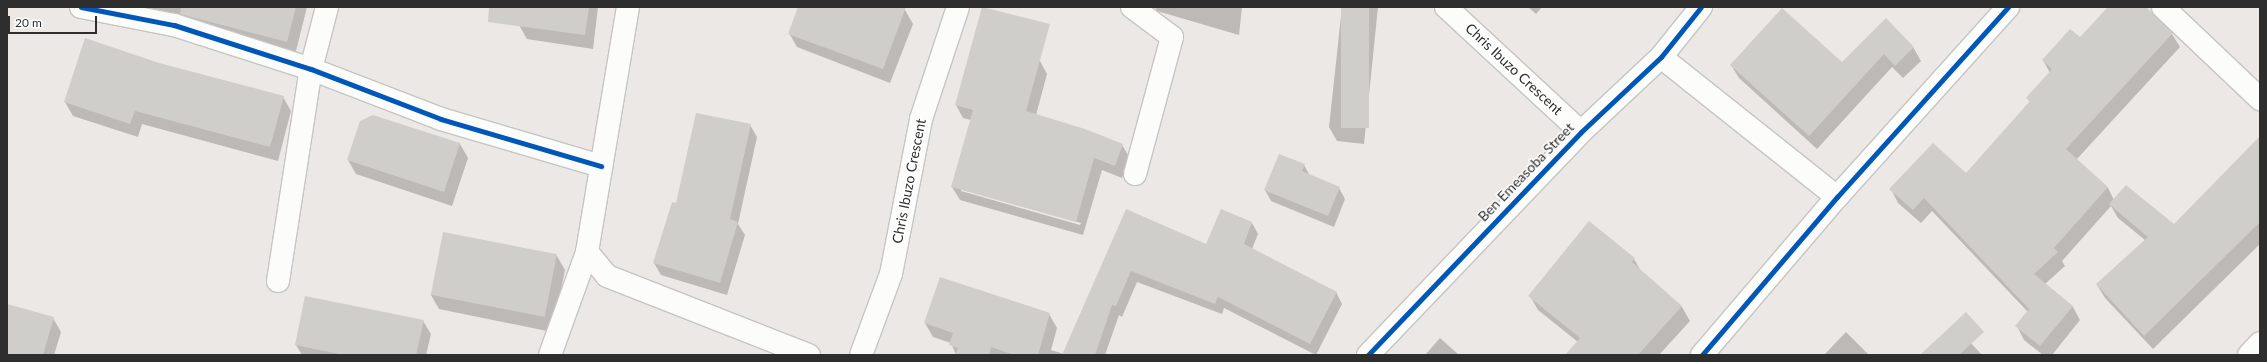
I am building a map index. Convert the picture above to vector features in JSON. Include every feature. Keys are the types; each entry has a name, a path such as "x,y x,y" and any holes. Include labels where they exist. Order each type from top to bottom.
{"street":[{"path":"81,7 174,25 312,69 441,119 601,166"},
{"path":"278,281 312,69 327,7"},
{"path":"550,355 587,252 628,7"},
{"name":"Chris Ibuzo Crescent","path":"861,355 891,274 921,119 958,7"},
{"path":"1132,7 1172,38 1135,174"},
{"name":"Chris Ibuzo Crescent","path":"1446,7 1581,132"},
{"name":"Ben Emeasoba Street","path":"1368,355 1581,132 1661,57 1701,7"},
{"path":"1702,355 1837,197 2008,7"},
{"path":"2163,7 2260,99"},
{"path":"1661,57 1837,197"},
{"path":"587,252 607,276 808,355"},
{"path":"2249,355 2260,343"}],"building":[{"path":"181,7 296,7 287,42 180,14"},
{"path":"489,7 589,7 585,35 488,22"},
{"path":"798,7 906,7 883,69 788,34"},
{"path":"982,7 1050,24 1026,111 1085,129 1123,144 1115,166 1094,158 1076,222 951,187 973,110 955,105"},
{"path":"1341,7 1369,7 1369,128 1341,128"},
{"path":"2108,7 2146,7 2173,33 2066,149 2108,187 2054,248 2058,252 2034,274 2073,306 2040,346 2015,326 2029,309 1924,198 1913,210 1889,189 1933,143 1966,173 2030,101 2026,98 2052,69 2042,60 2070,29 2080,37"},
{"path":"1782,8 1842,62 1886,18 1914,47 1895,66 1884,54 1809,136 1730,65"},
{"path":"85,38 159,63 284,96 270,147 135,111 130,124 64,102"},
{"path":"696,113 751,124 730,219 738,222 720,283 653,263 672,202 676,203"},
{"path":"373,115 460,143 444,192 347,160 360,121"},
{"path":"2260,136 2260,222 2144,336 2096,284 2148,237 2109,204 2126,185 2174,224"},
{"path":"1279,154 1305,164 1302,171 1340,187 1328,216 1264,190"},
{"path":"1126,209 1206,244 1221,209 1252,222 1244,244 1337,292 1310,344 1218,297 1215,304 1131,271 1116,306 1112,305 1095,355 1062,355"},
{"path":"1589,221 1635,258 1632,262 1682,306 1638,355 1565,355 1580,338 1528,296"},
{"path":"443,232 557,254 545,317 431,295"},
{"path":"940,277 1050,313 1038,355 1014,355 991,347 989,355 955,355 958,348 949,345 953,333 924,323"},
{"path":"305,296 424,320 416,355 344,355 295,345"},
{"path":"7,304 54,317 43,355 7,355"},
{"path":"1966,312 1984,332 1959,355 1920,355"}],"cycle path":[{"path":"81,7 174,25 311,69 441,119 601,166"},
{"path":"1368,355 1581,132 1661,57 1701,7"},
{"path":"1702,355 1837,197 2008,7"}]}
